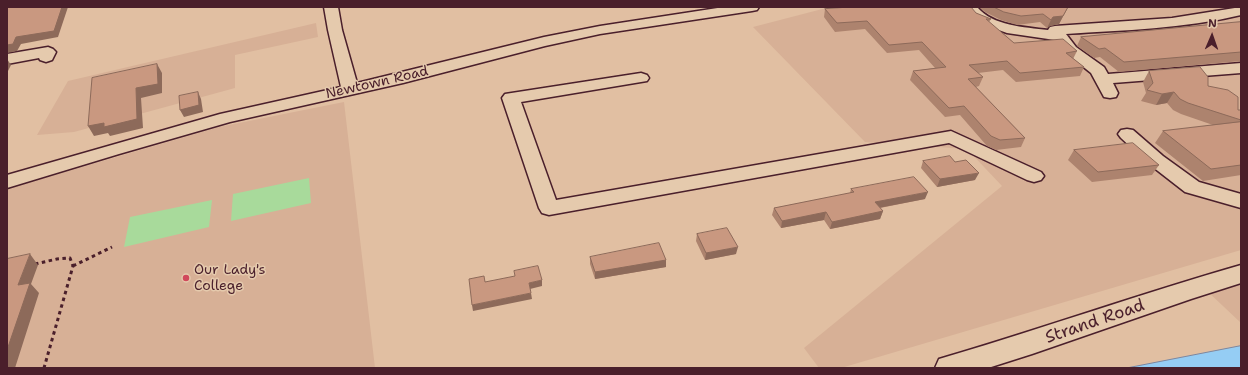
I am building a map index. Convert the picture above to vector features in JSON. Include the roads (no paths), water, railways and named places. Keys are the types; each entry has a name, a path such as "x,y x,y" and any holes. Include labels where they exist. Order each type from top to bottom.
{"main road":[{"name":"Strand Road","path":"949,368 1032,343 1184,291 1241,274"}],"street":[{"path":"331,7 335,30 350,89"},
{"name":"Newtown Road","path":"7,182 112,150 226,118 600,30 752,7"},
{"path":"970,7 979,18 1012,30 1060,36"},
{"path":"1241,11 1173,24 1055,30 1071,50 1098,70 1106,86 1241,68"},
{"path":"7,59 48,52 46,57"},
{"path":"641,78 511,98 549,208 950,137 1034,176"},
{"path":"1128,134 1156,160 1192,187 1241,201"}],"water":[{"path":"1241,346 1241,368 1127,368"}],"place":[{"name":"Our Lady's College","path":"186,278"}]}
